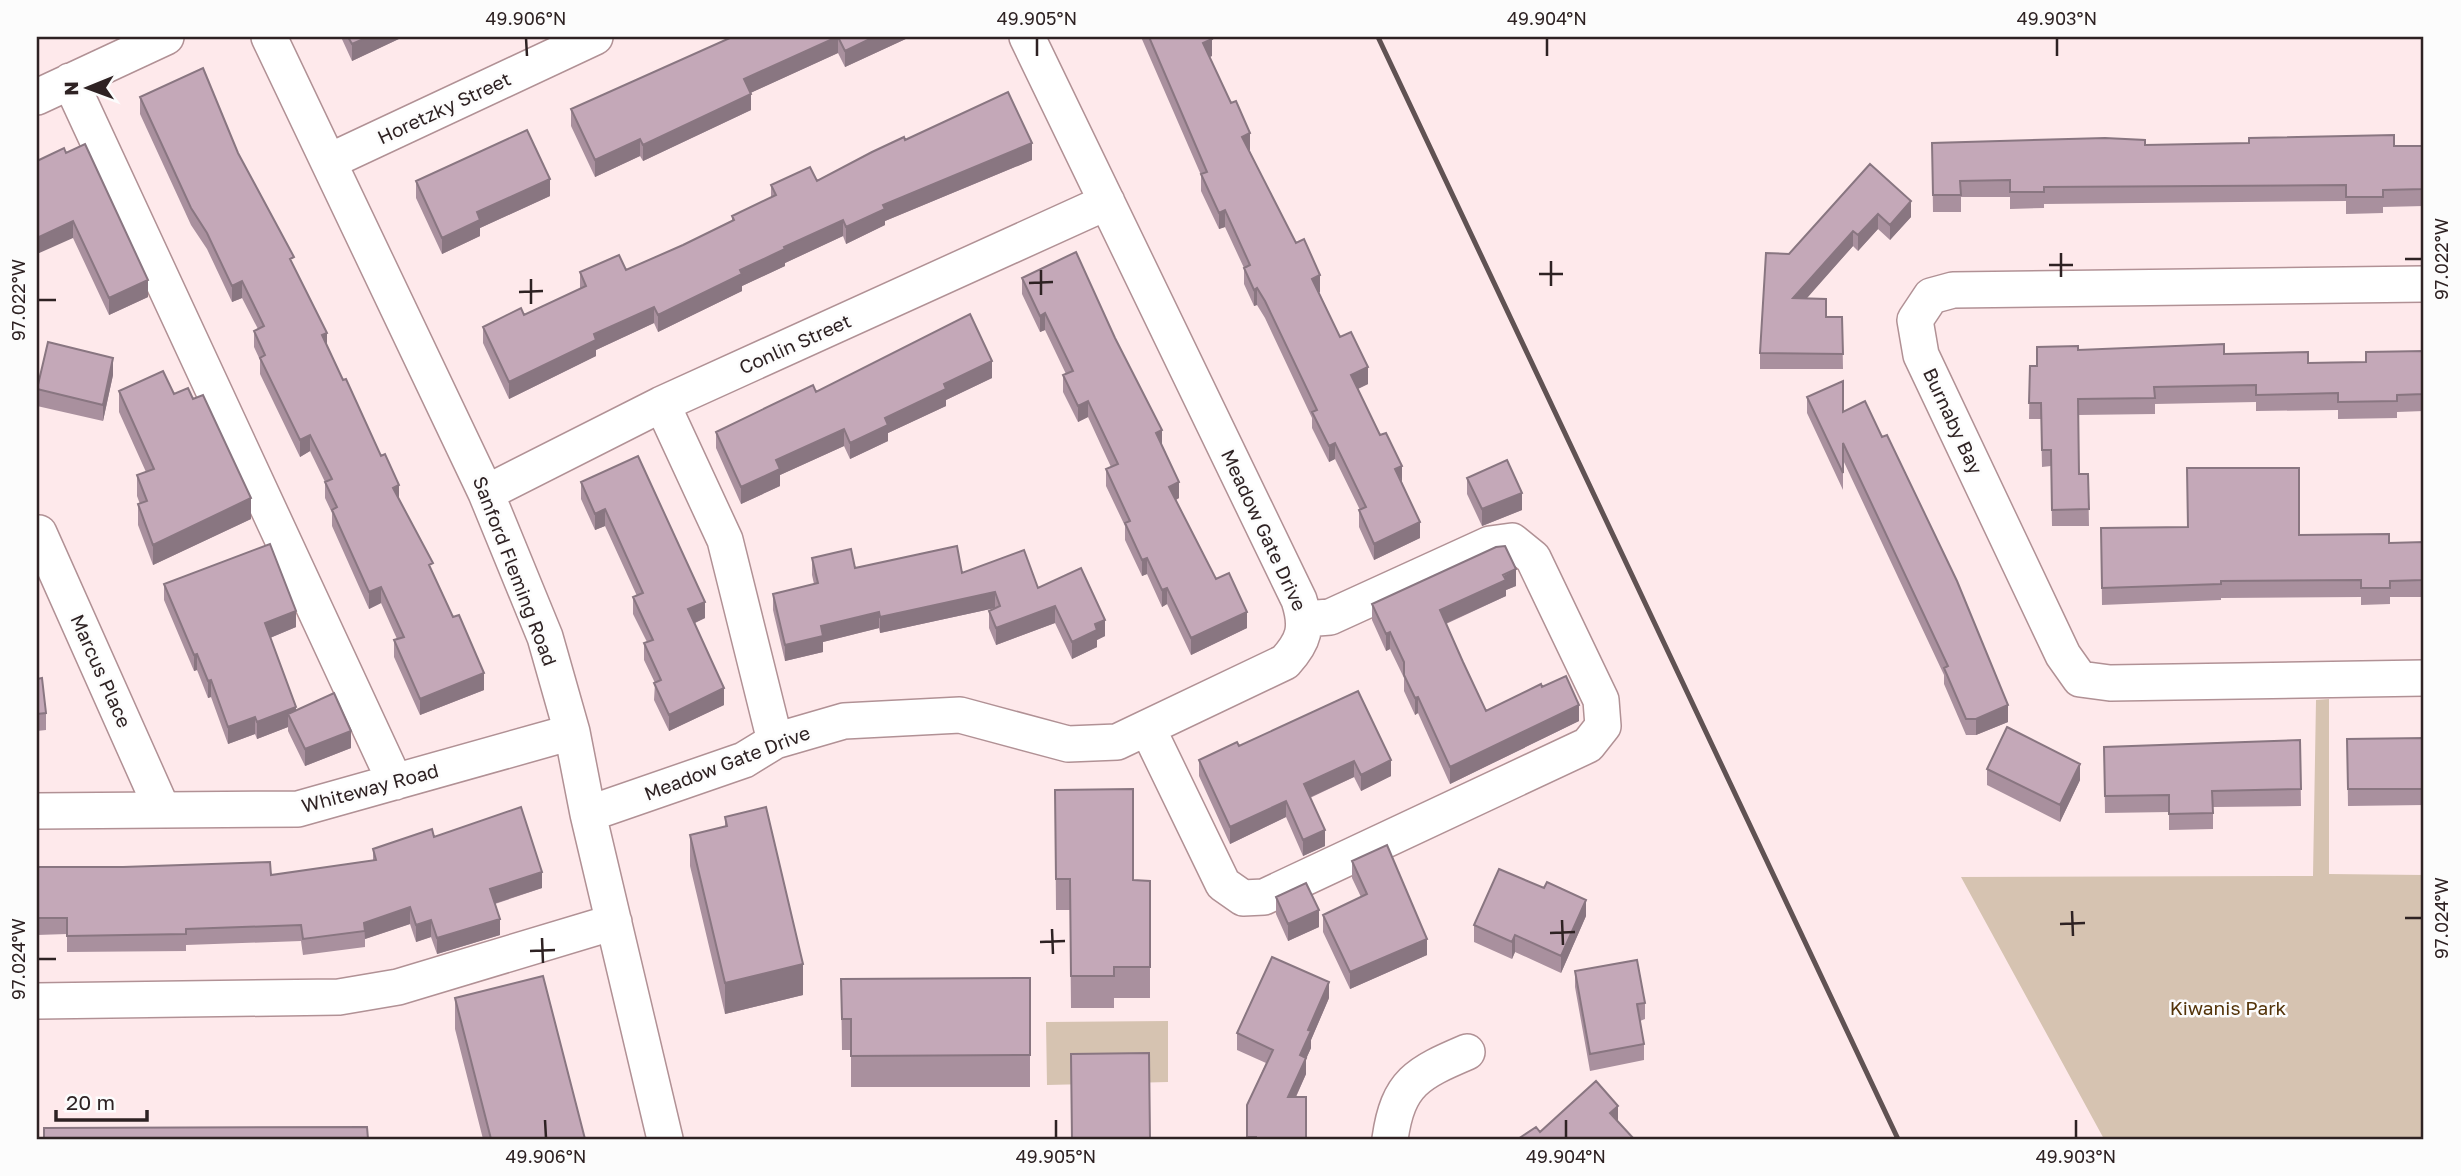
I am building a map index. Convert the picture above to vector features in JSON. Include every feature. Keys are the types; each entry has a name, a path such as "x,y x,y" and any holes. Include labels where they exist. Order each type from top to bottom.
{"street":[{"path":"37,97 166,37"},
{"name":"Sanford Fleming Road","path":"269,37 486,493 545,637 572,732 588,814 665,1139"},
{"name":"Horetzky Street","path":"330,161 595,37"},
{"name":"Meadow Gate Drive","path":"588,814 744,760 775,741 844,721 960,715 1068,744 1117,742 1285,662 1300,645 1305,620 1027,37"},
{"path":"70,81 395,782"},
{"name":"Conlin Street","path":"486,493 662,404 1107,202"},
{"name":"Burnaby Bay","path":"2424,284 1953,290 1931,296 1915,320 1921,355 2063,655 2080,679 2110,683 2424,678"},
{"path":"662,404 724,540 775,741"},
{"name":"Marcus Place","path":"39,533 162,809"},
{"path":"1148,729 1223,884 1243,898 1264,897 1588,745 1603,726 1601,700 1544,581 1532,558 1512,541 1490,544 1330,617 1305,620"},
{"name":"Whiteway Road","path":"37,811 298,809 572,732"},
{"path":"37,1001 339,998 398,987 614,922"},
{"path":"1390,1139 1404,1092 1424,1070 1467,1052"}],"green space":[{"name":"Kiwanis Park","path":"2329,699 2329,874 2424,875 2424,1139 2104,1139 1961,877 2313,876 2316,700"},
{"path":"1168,1021 1168,1082 1047,1085 1046,1022"}],"building":[{"path":"348,37 368,37 352,44"},
{"path":"732,37 837,37 744,79 751,94 643,145 640,139 595,160 571,109"},
{"path":"838,37 874,37 845,51"},
{"path":"1149,37 1211,37 1212,39 1203,43 1231,103 1236,101 1250,133 1242,137 1296,243 1304,239 1320,275 1312,279 1340,337 1351,332 1368,367 1351,375 1380,435 1386,433 1402,466 1395,469 1420,522 1374,544 1359,510 1366,507 1335,443 1329,446 1312,412 1317,410 1265,301 1257,288 1254,290 1244,268 1250,265 1225,210 1219,213 1201,174 1207,172"},
{"path":"203,68 238,153 294,257 290,259 327,333 322,335 343,380 346,379 381,456 385,454 399,485 393,488 433,563 429,565 453,617 459,615 484,673 420,699 394,640 404,637 381,587 369,592 332,510 337,507 325,482 332,479 310,435 300,440 260,358 265,355 254,331 264,326 242,281 232,286 207,233 191,208 140,97"},
{"path":"1008,92 1032,143 883,205 885,209 846,227 843,220 784,247 785,249 740,270 742,274 658,315 654,307 594,334 596,340 509,382 483,327 521,308 524,315 586,286 580,272 619,255 626,270 683,245 734,220 732,216 776,195 771,185 810,167 817,181 904,137 905,140"},
{"path":"527,130 550,179 477,212 480,220 442,238 416,181"},
{"path":"2394,135 2394,146 2424,146 2424,189 2383,190 2383,197 2346,197 2346,185 2044,187 2044,192 2010,192 2010,180 1960,181 1961,195 1933,195 1932,143 2105,138 2145,140 2145,145 2249,143 2249,138"},
{"path":"85,144 148,280 109,298 73,221 37,238 37,161 64,148 66,153"},
{"path":"1870,164 1911,201 1890,225 1878,214 1858,235 1853,231 1793,298 1826,299 1826,317 1842,317 1843,354 1760,353 1766,253 1789,254"},
{"path":"1076,252 1115,338 1162,430 1156,433 1179,482 1169,487 1216,579 1229,573 1247,612 1191,638 1167,588 1162,590 1147,558 1142,560 1125,523 1130,521 1106,469 1118,464 1088,401 1078,406 1063,375 1073,371 1045,313 1040,316 1022,278"},
{"path":"970,314 992,361 944,384 946,389 885,418 888,425 850,443 844,429 776,460 780,469 741,487 716,432 813,385 816,392"},
{"path":"48,342 113,358 103,405 37,389"},
{"path":"2224,344 2224,354 2308,352 2308,363 2366,362 2366,352 2424,351 2424,394 2397,395 2397,401 2338,402 2338,393 2256,395 2256,385 2154,387 2155,398 2078,399 2079,474 2088,474 2089,509 2052,510 2051,450 2042,450 2041,403 2029,403 2030,366 2037,366 2037,347 2078,346 2078,350"},
{"path":"163,371 174,394 188,388 193,399 203,395 251,498 153,545 138,504 147,501 137,475 154,469 119,391"},
{"path":"1843,381 1843,412 1865,401 1882,437 1887,435 1957,581 2008,705 1976,719 1966,719 1944,668 1948,666 1843,443 1843,473 1807,397"},
{"path":"638,456 705,602 688,609 724,688 669,715 654,683 661,680 644,643 653,640 633,597 643,593 605,509 595,514 581,482"},
{"path":"1507,460 1522,493 1482,509 1467,478"},
{"path":"2187,468 2299,468 2299,535 2389,534 2389,543 2424,542 2424,580 2390,581 2390,588 2361,588 2361,580 2221,581 2221,584 2102,588 2101,528 2188,527"},
{"path":"270,544 296,611 265,623 296,707 257,722 255,717 228,727 211,680 208,681 197,654 194,655 164,584"},
{"path":"957,546 962,573 1024,550 1038,588 1081,568 1105,620 1095,624 1097,630 1072,642 1055,606 996,628 989,611 1000,606 995,592 880,617 879,612 821,626 823,636 785,645 773,594 818,583 812,558 851,549 855,568"},
{"path":"1505,546 1516,569 1503,575 1506,580 1440,610 1463,662 1486,711 1541,684 1542,687 1566,676 1579,705 1450,767 1418,697 1415,698 1404,675 1404,662 1390,632 1386,634 1372,604 1496,547"},
{"path":"42,678 46,713 37,714 37,679"},
{"path":"1358,691 1391,760 1361,775 1354,761 1304,784 1325,830 1303,840 1286,801 1230,827 1199,760 1237,742 1239,746"},
{"path":"334,693 351,731 305,749 288,714"},
{"path":"2007,727 2080,764 2060,805 1987,769"},
{"path":"2424,738 2424,789 2348,789 2347,739"},
{"path":"2300,740 2301,789 2212,791 2213,813 2169,814 2169,795 2105,796 2104,747"},
{"path":"1133,789 1133,880 1150,881 1150,967 1114,967 1114,976 1071,976 1070,879 1056,879 1055,790"},
{"path":"521,807 542,872 490,889 500,919 437,938 431,920 416,925 410,907 364,923 365,931 303,939 301,925 186,929 186,934 67,936 67,918 37,918 37,867 270,862 271,875 376,860 373,849 432,829 434,837"},
{"path":"766,807 803,964 725,983 690,835 727,826 725,817"},
{"path":"1387,845 1427,939 1350,972 1323,915 1367,894 1352,861"},
{"path":"1499,869 1544,888 1547,882 1586,900 1561,956 1515,935 1512,942 1474,925"},
{"path":"1306,883 1319,910 1288,924 1276,897"},
{"path":"1272,957 1329,982 1300,1055 1306,1058 1288,1097 1306,1097 1306,1139 1247,1137 1247,1105 1273,1050 1237,1033"},
{"path":"1637,960 1645,1003 1637,1004 1644,1044 1590,1054 1575,971"},
{"path":"543,976 585,1139 491,1139 455,998"},
{"path":"1030,978 1030,1055 851,1056 851,1019 842,1019 841,979"},
{"path":"1149,1053 1150,1139 1072,1139 1071,1054"},
{"path":"1596,1081 1618,1106 1610,1113 1634,1139 1518,1139 1536,1127 1540,1132"},
{"path":"367,1127 368,1139 44,1139 44,1128"}],"railway":[{"path":"1378,37 1898,1139"}]}
